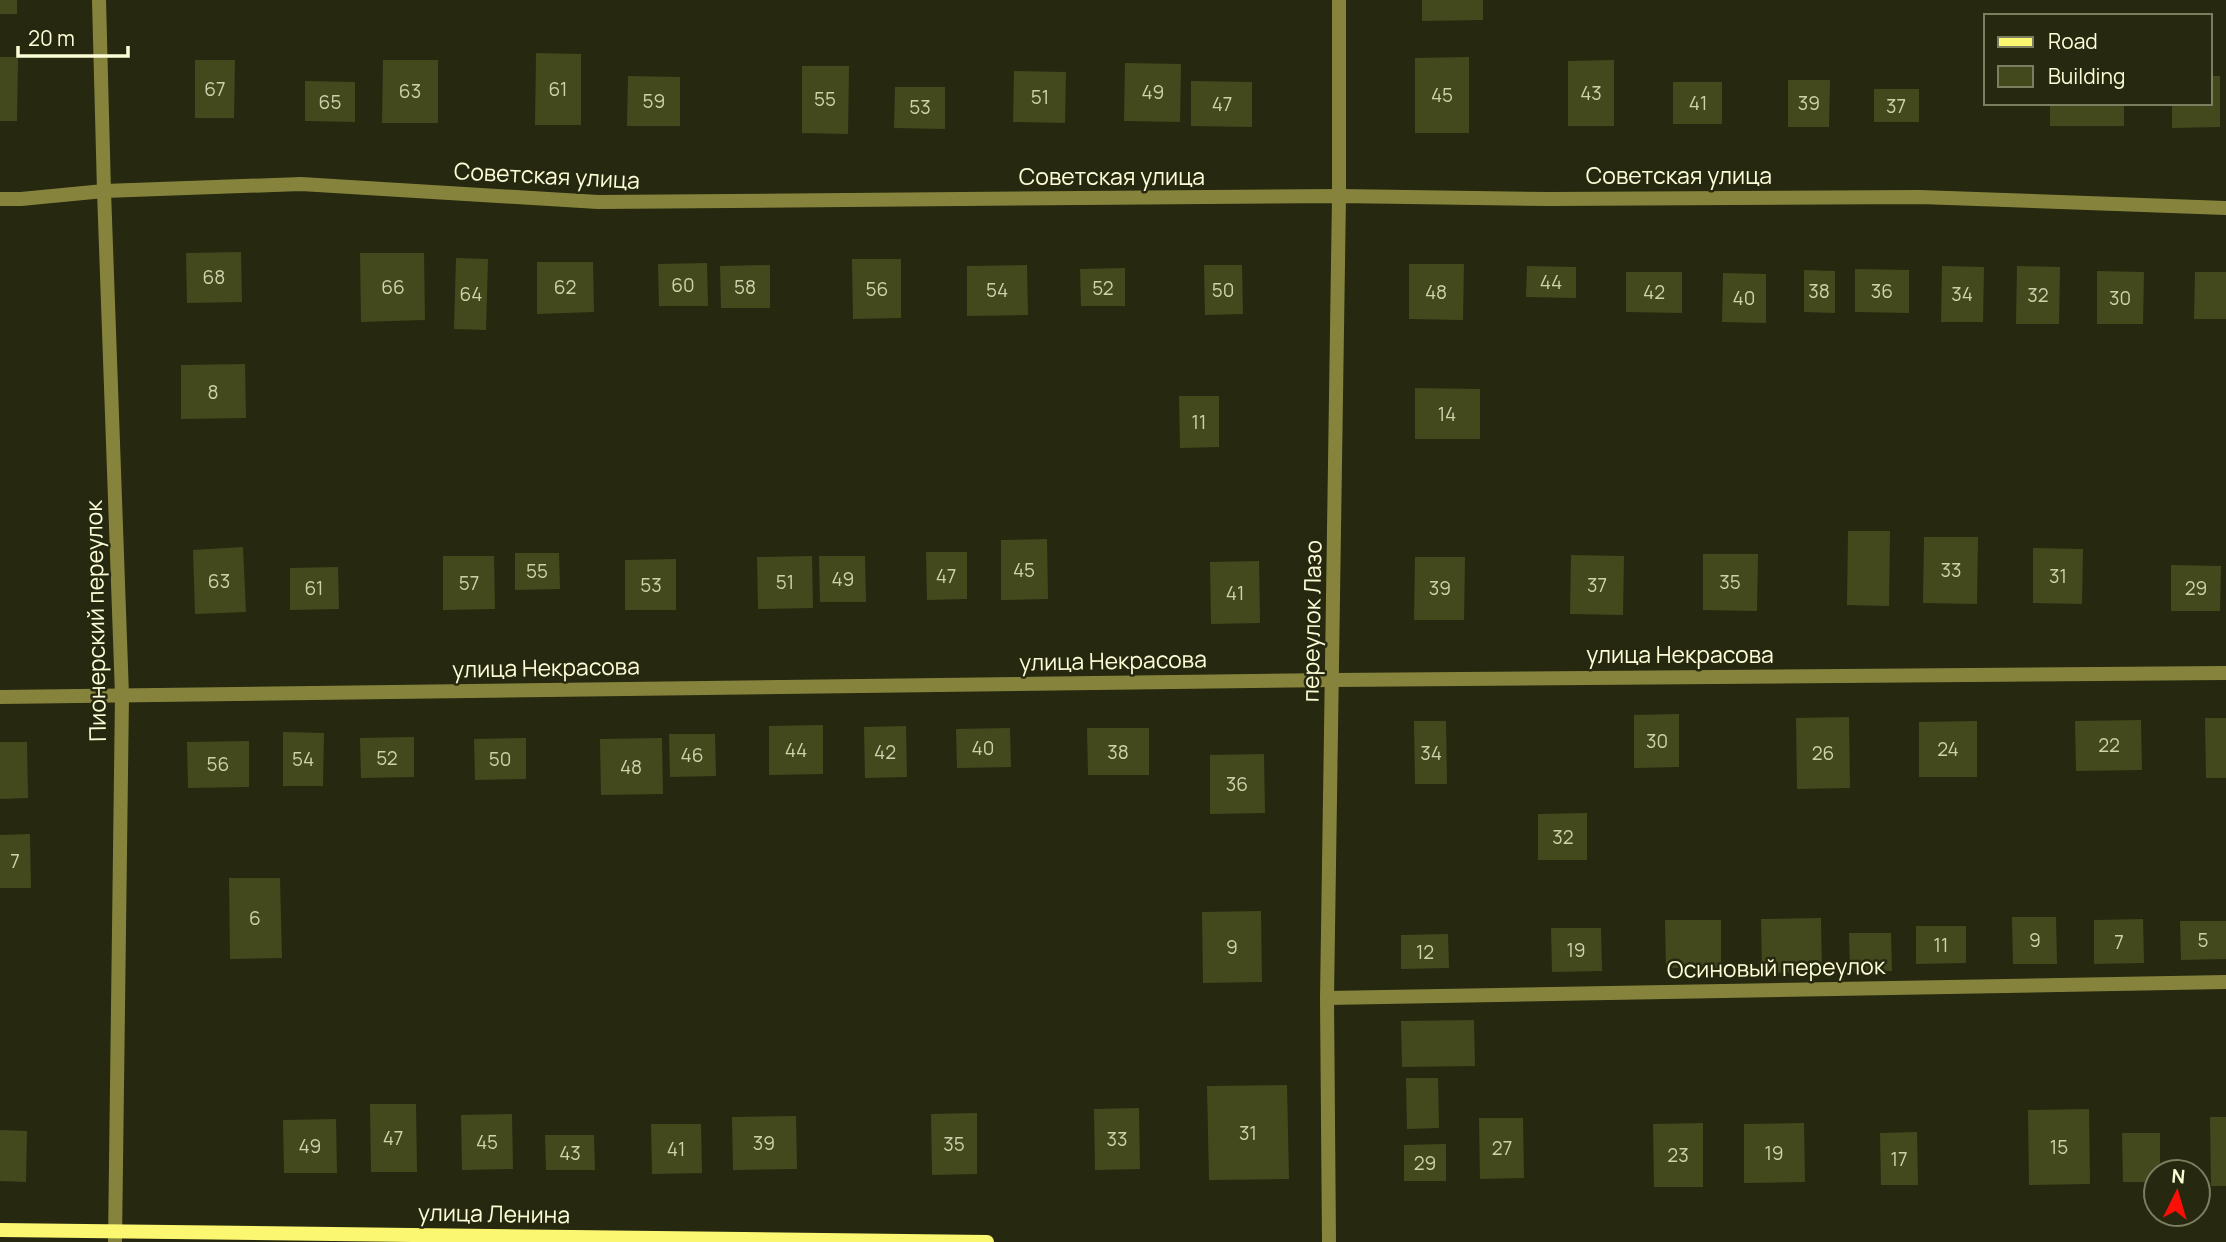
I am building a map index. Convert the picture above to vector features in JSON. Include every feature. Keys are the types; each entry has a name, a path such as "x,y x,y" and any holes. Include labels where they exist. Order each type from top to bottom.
{"main road":[{"name":"улица Ленина","path":"0,1230 115,1236 987,1242"}],"street":[{"name":"Пионерский переулок","path":"99,0 122,695 115,1236"},
{"name":"переулок Лазо","path":"1329,1242 1327,998 1339,197 1339,0"},
{"name":"Советская улица","path":"0,198 21,199 104,191 301,184 598,202 1339,197 1920,197 2226,208"},
{"name":"улица Некрасова","path":"0,697 1333,680 2226,673"},
{"name":"Осиновый переулок","path":"1327,998 2226,982"}],"building":[{"path":"0,0 17,0 17,14 0,14"},
{"path":"1422,0 1483,0 1483,20 1422,21"},
{"path":"536,53 581,54 581,125 535,125"},
{"path":"0,57 18,57 17,121 0,121"},
{"path":"1469,57 1469,133 1415,133 1415,58"},
{"path":"195,60 235,60 234,118 195,118"},
{"path":"383,60 438,60 438,123 382,123"},
{"path":"1614,60 1614,126 1568,126 1568,61"},
{"path":"1125,63 1181,64 1180,122 1124,121"},
{"path":"802,66 849,66 848,134 802,133"},
{"path":"1014,71 1066,72 1065,123 1013,122"},
{"path":"628,76 680,77 680,126 627,126"},
{"path":"2212,76 2220,76 2220,127 2172,128 2172,105 2212,105"},
{"path":"1788,80 1830,80 1829,127 1788,127"},
{"path":"305,81 355,82 355,122 305,121"},
{"path":"1191,81 1252,82 1252,127 1191,126"},
{"path":"1673,82 1722,82 1722,124 1673,124"},
{"path":"895,87 945,87 945,129 894,128"},
{"path":"1874,89 1919,89 1919,122 1874,122"},
{"path":"2050,105 2124,105 2124,126 2050,126"},
{"path":"241,252 242,302 187,303 186,253"},
{"path":"360,253 424,253 425,320 361,322"},
{"path":"456,258 488,259 486,330 454,329"},
{"path":"852,259 901,259 901,318 853,319"},
{"path":"537,262 593,262 594,312 537,314"},
{"path":"707,263 708,306 659,306 658,264"},
{"path":"1409,264 1464,264 1463,320 1409,319"},
{"path":"770,265 770,308 721,308 720,266"},
{"path":"1027,265 1028,315 967,316 967,266"},
{"path":"1204,265 1242,265 1243,314 1205,315"},
{"path":"1527,266 1576,267 1576,298 1526,297"},
{"path":"1942,266 1984,267 1983,322 1941,322"},
{"path":"2017,266 2060,267 2059,324 2016,324"},
{"path":"1125,268 1125,306 1081,306 1080,269"},
{"path":"1855,269 1909,270 1909,313 1855,312"},
{"path":"1804,270 1835,271 1835,313 1804,312"},
{"path":"2097,271 2144,272 2143,324 2097,324"},
{"path":"1626,272 1682,272 1682,313 1626,312"},
{"path":"2195,272 2226,272 2226,319 2194,319"},
{"path":"1723,273 1766,274 1766,323 1722,322"},
{"path":"245,364 246,418 181,419 181,365"},
{"path":"1415,388 1480,389 1480,439 1415,439"},
{"path":"1179,396 1219,396 1219,447 1180,448"},
{"path":"1848,531 1890,531 1889,606 1847,605"},
{"path":"1924,537 1978,537 1977,604 1923,603"},
{"path":"1047,539 1048,599 1001,600 1001,540"},
{"path":"243,547 246,612 195,614 193,550"},
{"path":"2033,548 2083,549 2082,604 2033,603"},
{"path":"926,552 967,552 967,599 927,600"},
{"path":"515,553 559,553 560,589 515,590"},
{"path":"1703,554 1758,554 1757,611 1703,610"},
{"path":"1571,555 1624,556 1623,615 1570,614"},
{"path":"443,556 494,556 495,609 443,610"},
{"path":"812,556 813,608 758,609 757,557"},
{"path":"819,556 865,556 866,602 820,602"},
{"path":"1415,557 1465,557 1464,620 1414,620"},
{"path":"676,559 676,610 625,610 625,560"},
{"path":"1259,561 1260,623 1211,624 1210,562"},
{"path":"2171,565 2221,566 2220,611 2171,611"},
{"path":"338,567 339,609 290,610 290,568"},
{"path":"1679,714 1679,767 1634,768 1634,715"},
{"path":"1849,717 1850,788 1797,789 1796,718"},
{"path":"2205,718 2226,718 2226,778 2206,778"},
{"path":"2141,720 2142,770 2076,771 2075,721"},
{"path":"1414,721 1446,721 1447,784 1415,784"},
{"path":"1977,721 1977,777 1919,777 1919,722"},
{"path":"823,725 823,774 769,775 769,726"},
{"path":"906,726 907,777 865,778 864,727"},
{"path":"1010,728 1011,767 957,768 956,729"},
{"path":"1087,728 1149,728 1149,775 1088,775"},
{"path":"283,732 324,733 323,786 283,786"},
{"path":"669,734 715,734 716,776 670,777"},
{"path":"414,737 414,777 361,778 360,738"},
{"path":"526,738 526,779 475,780 474,739"},
{"path":"662,738 663,794 601,795 600,739"},
{"path":"249,741 249,787 188,788 187,742"},
{"path":"0,742 27,742 28,798 0,799"},
{"path":"1264,754 1265,813 1210,814 1210,755"},
{"path":"1587,813 1587,860 1538,860 1538,814"},
{"path":"30,834 31,888 0,888 0,835"},
{"path":"229,878 280,878 282,958 230,959"},
{"path":"1261,911 1262,982 1203,983 1202,912"},
{"path":"2012,917 2056,917 2057,964 2013,964"},
{"path":"1821,918 1822,972 1762,973 1761,919"},
{"path":"2143,919 2144,963 2094,964 2094,920"},
{"path":"1665,920 1721,920 1721,968 1666,968"},
{"path":"2180,921 2226,921 2226,959 2181,960"},
{"path":"1916,926 1966,926 1966,963 1916,964"},
{"path":"1551,928 1601,928 1602,971 1552,972"},
{"path":"1849,933 1891,933 1892,971 1850,972"},
{"path":"1448,934 1449,968 1401,969 1401,935"},
{"path":"1474,1020 1475,1066 1402,1067 1401,1021"},
{"path":"1406,1078 1438,1078 1439,1128 1407,1129"},
{"path":"1287,1085 1289,1179 1209,1180 1207,1086"},
{"path":"370,1104 416,1104 417,1172 371,1172"},
{"path":"1139,1108 1140,1169 1095,1170 1094,1109"},
{"path":"2089,1109 2090,1184 2029,1185 2028,1110"},
{"path":"977,1113 977,1174 932,1175 931,1114"},
{"path":"512,1114 513,1169 462,1170 461,1115"},
{"path":"796,1116 797,1169 733,1170 732,1117"},
{"path":"2210,1117 2226,1117 2226,1186 2212,1186"},
{"path":"1479,1118 1523,1118 1524,1178 1480,1179"},
{"path":"336,1119 337,1173 284,1173 283,1120"},
{"path":"1703,1123 1703,1187 1654,1187 1653,1124"},
{"path":"1804,1123 1805,1182 1744,1183 1744,1124"},
{"path":"651,1124 701,1124 702,1173 652,1174"},
{"path":"0,1130 27,1131 26,1182 0,1181"},
{"path":"1917,1132 1918,1185 1881,1185 1880,1133"},
{"path":"2122,1133 2160,1133 2160,1158 2142,1158 2142,1182 2123,1182"},
{"path":"545,1135 594,1135 595,1170 546,1170"},
{"path":"1446,1144 1446,1181 1404,1181 1404,1145"}]}
